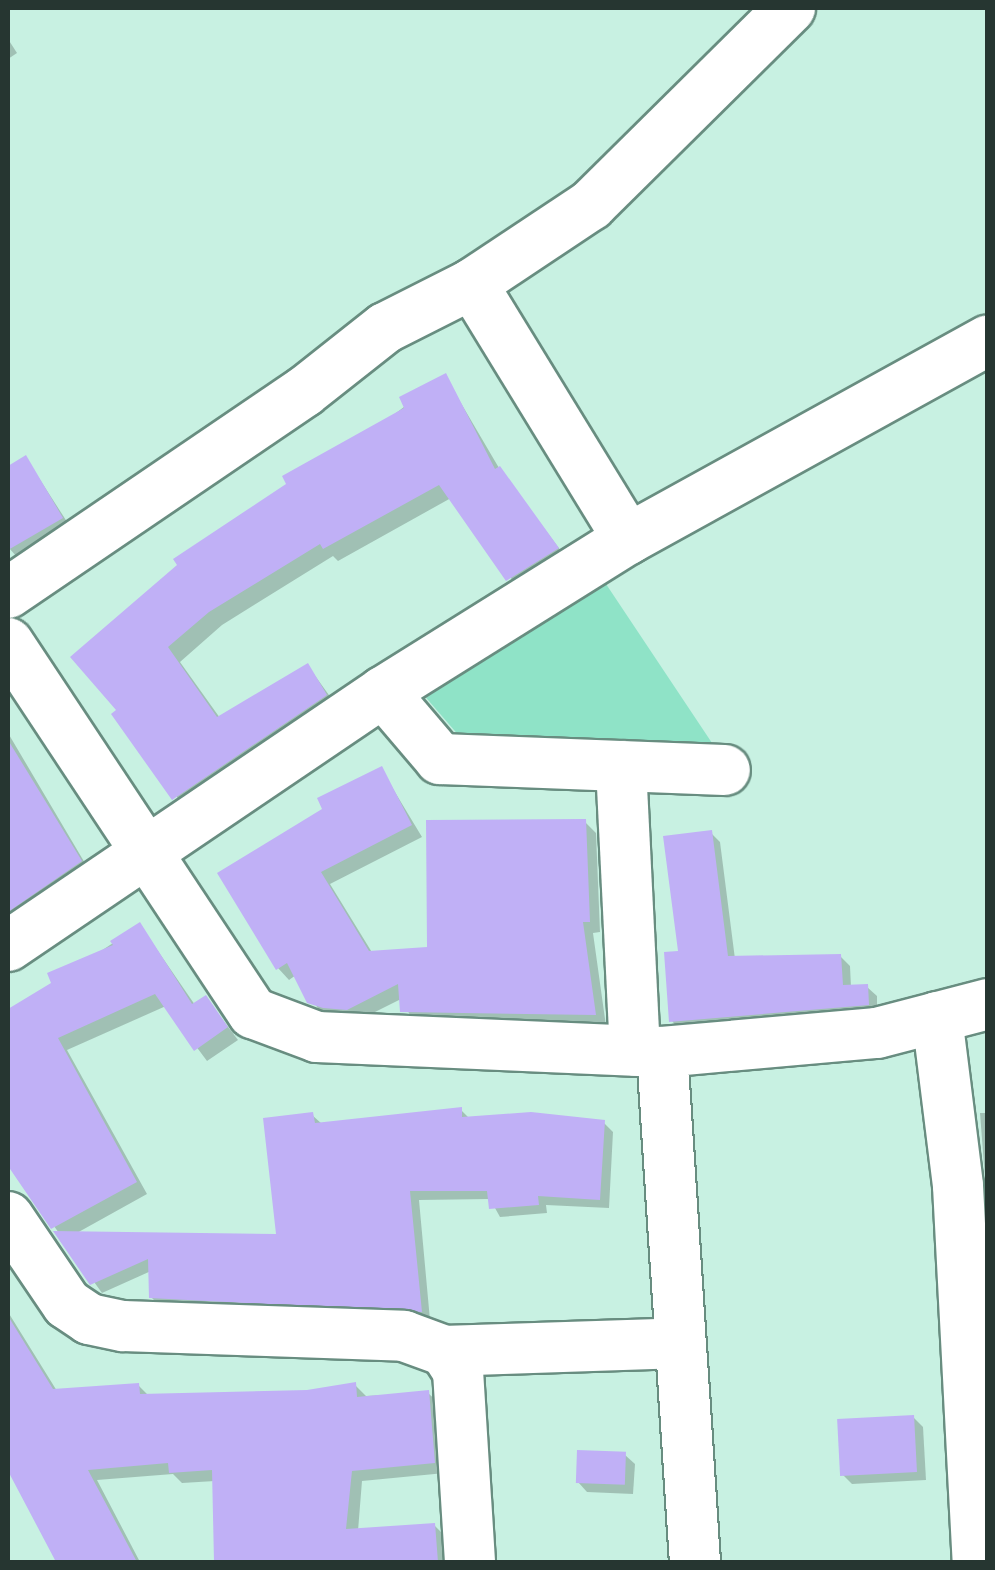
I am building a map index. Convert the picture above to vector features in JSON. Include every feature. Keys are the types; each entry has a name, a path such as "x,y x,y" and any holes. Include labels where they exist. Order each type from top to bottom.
{"street":[{"path":"8,593 304,392 385,328 472,284 592,205 790,8"},
{"path":"472,284 628,539"},
{"path":"8,946 384,692 628,539 988,340"},
{"path":"8,644 149,849 254,1013 317,1038 648,1051 877,1032 988,1004"},
{"path":"384,692 440,759 725,770"},
{"path":"621,766 680,1343 694,1562"},
{"path":"937,1017 958,1186 978,1562"},
{"path":"8,1217 68,1304 90,1319 404,1336 445,1351 680,1343"},
{"path":"445,1351 458,1371 470,1562"}],"green space":[{"path":"604,581 716,749 467,745 422,693"}],"building":[{"path":"446,373 495,469 500,466 559,548 506,581 439,485 323,549 320,544 209,612 168,647 217,717 308,663 327,695 172,800 111,714 116,710 70,657 177,565 173,559 286,484 282,476 404,408 399,397"},
{"path":"26,455 63,518 8,550 8,466"},
{"path":"8,740 82,861 8,912"},
{"path":"382,766 412,825 321,872 369,951 427,947 426,820 586,819 590,922 583,922 596,1015 400,1012 398,984 347,1010 323,1008 307,1003 287,963 276,970 217,873 322,809 317,798"},
{"path":"712,830 728,956 841,954 843,985 868,984 869,1005 669,1022 664,952 678,951 663,836"},
{"path":"140,922 192,1004 206,995 228,1027 194,1051 155,994 58,1038 137,1182 51,1229 8,1166 8,1009 51,983 47,973 113,945 110,941"},
{"path":"462,1107 462,1117 531,1112 605,1120 600,1200 538,1196 539,1205 489,1209 487,1191 410,1191 422,1312 149,1298 148,1259 90,1285 53,1231 276,1234 263,1118 313,1112 315,1123"},
{"path":"8,1316 53,1389 139,1383 140,1394 307,1390 356,1382 357,1397 429,1390 435,1463 352,1471 346,1529 435,1523 438,1562 214,1562 212,1470 169,1473 168,1463 88,1470 137,1562 56,1562 8,1471"},
{"path":"914,1415 917,1472 840,1476 837,1419"},
{"path":"577,1450 626,1452 625,1485 576,1483"}]}
